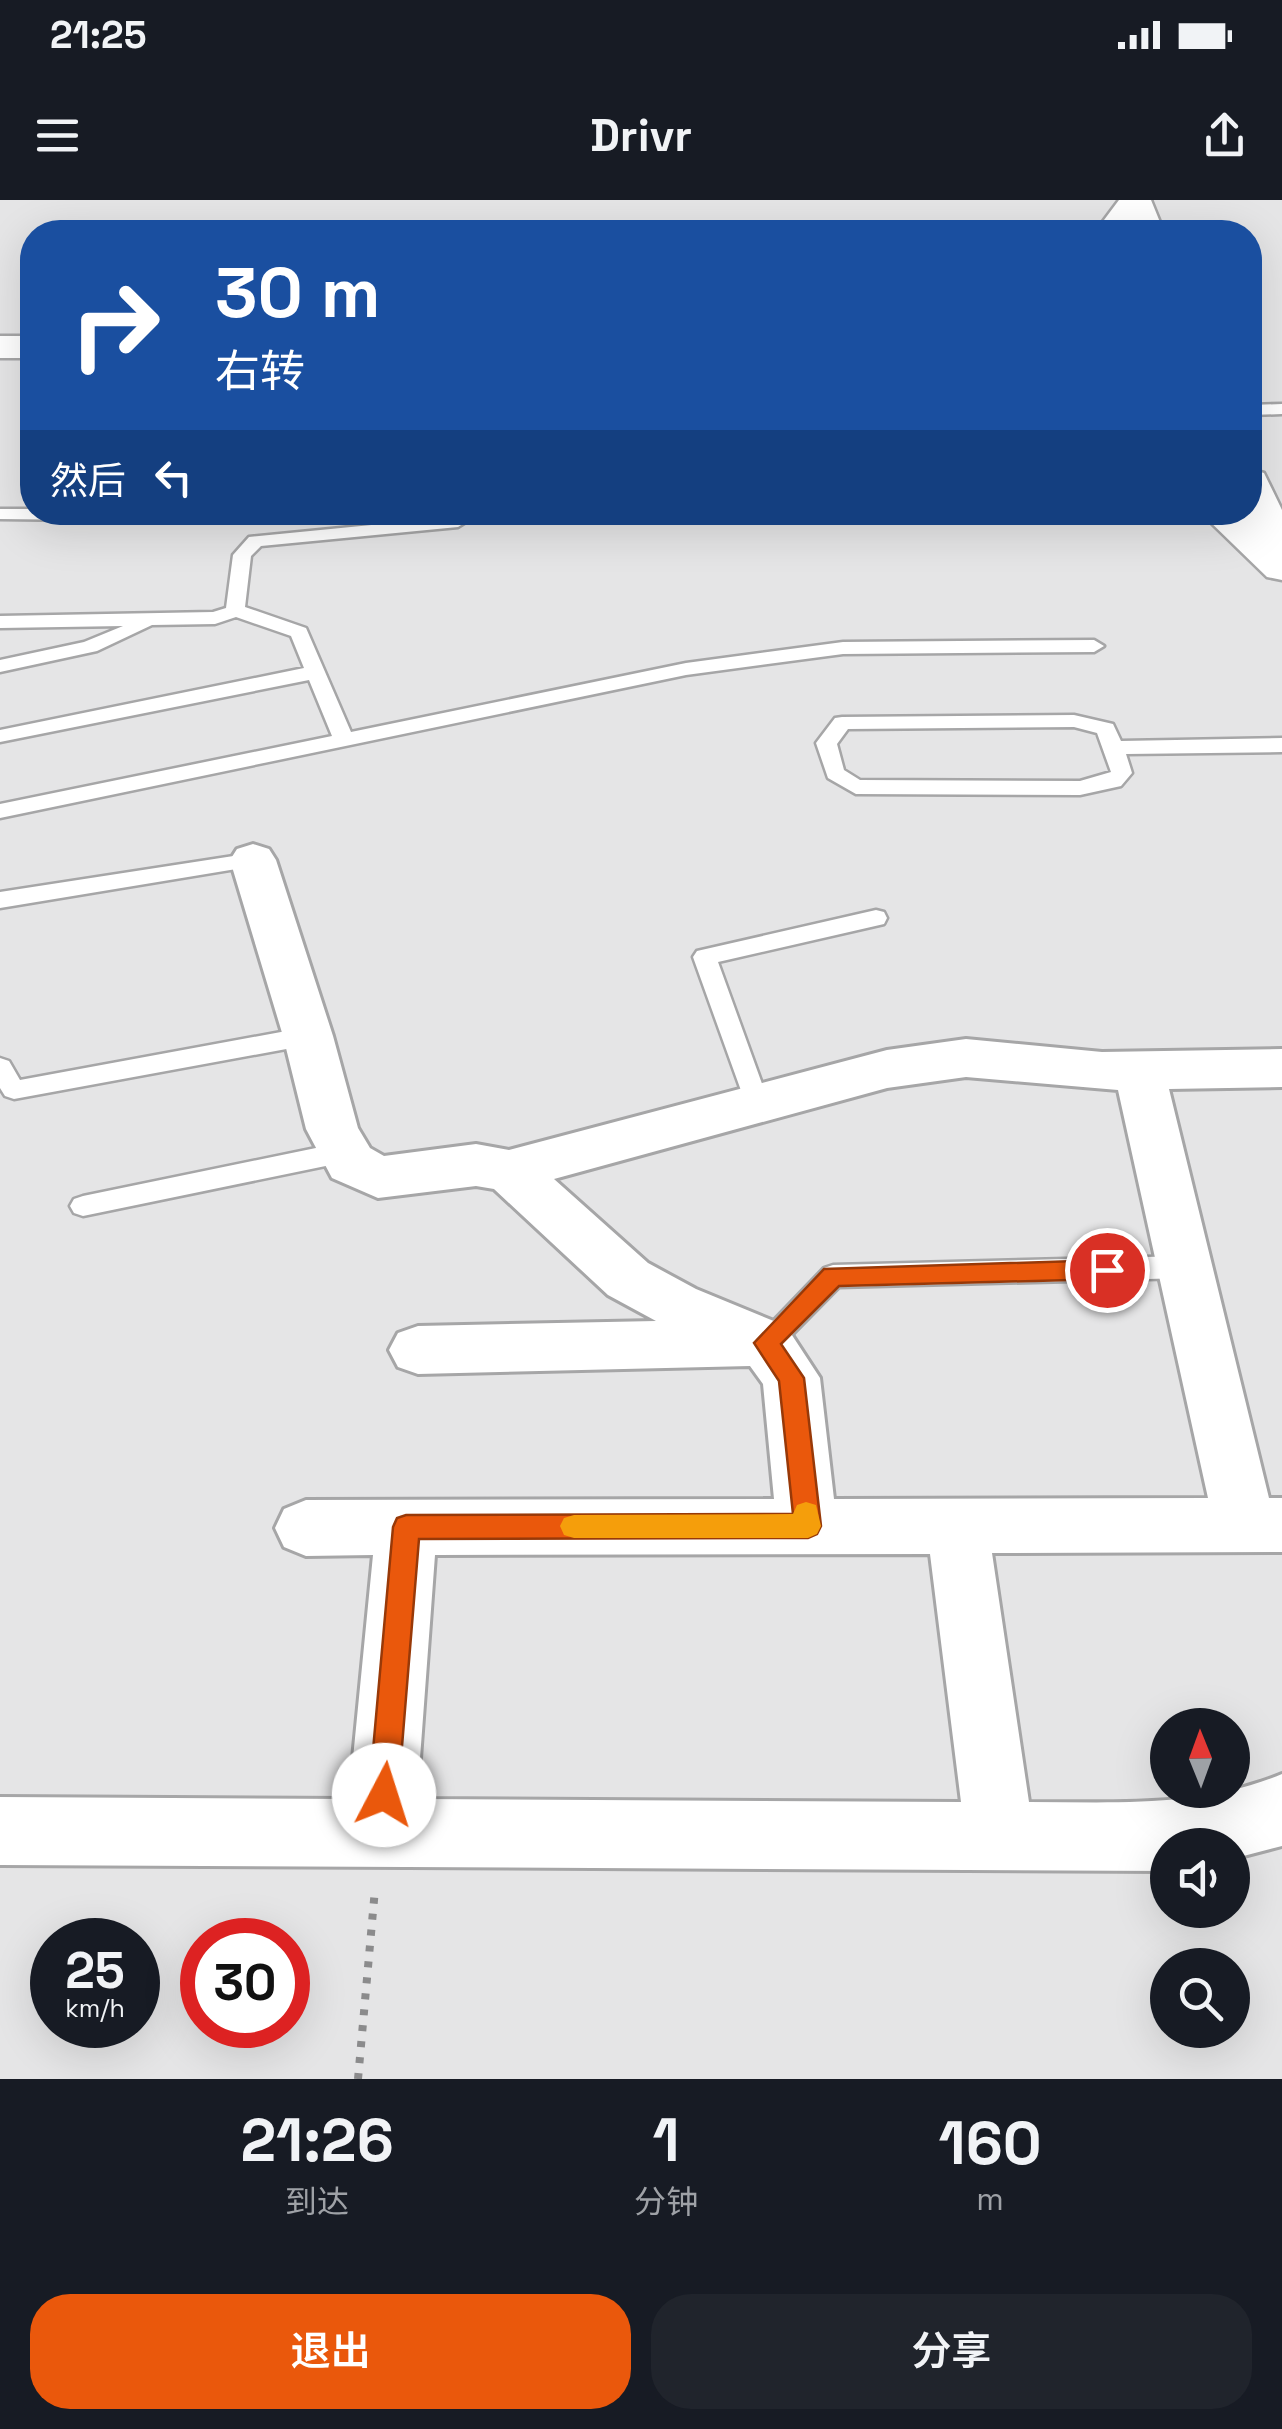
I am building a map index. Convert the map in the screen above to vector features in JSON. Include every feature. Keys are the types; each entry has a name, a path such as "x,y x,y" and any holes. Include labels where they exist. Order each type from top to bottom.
{"street":[{"path":"1262,511 1282,560"},
{"path":"1234,525 1282,568"},
{"path":"253,860 308,1036 332,1130 350,1163 378,1177 476,1164 509,1171 887,1068 966,1058 1102,1071 1282,1068"},
{"path":"306,1528 1264,1525 1185,1268 1139,1071"},
{"path":"509,1171 628,1279 676,1305 766,1343 791,1378 808,1526"},
{"path":"418,1350 766,1343"},
{"path":"957,1525 1000,1836"},
{"path":"380,1833 406,1527"},
{"path":"0,1832 1175,1837 1271,1817 1282,1808"}],"lane":[{"path":"236,611 242,555 256,541 426,525"},
{"path":"0,622 215,618 236,611 264,617 299,632 342,737"},
{"path":"0,666 90,647 155,619"},
{"path":"0,811 342,737 686,669 843,648 1094,646"},
{"path":"0,736 316,672"},
{"path":"1074,721 1106,729 1115,748 1122,773 1114,781 1080,788 856,787 834,773 826,743 842,723 1074,721"},
{"path":"1115,748 1282,746"},
{"path":"0,900 253,860"},
{"path":"757,1103 705,957 876,918"},
{"path":"0,1067 14,1090 308,1036"},
{"path":"84,1206 345,1152"},
{"path":"766,1343 833,1276 1185,1268"}],"path":[{"path":"358,2079 380,1833"}],"slow traffic":[{"path":"574,1526 808,1526 806,1514"}],"route":[{"path":"384,1795 406,1527 808,1526 791,1378 766,1343 833,1276 1107,1270"}]}
